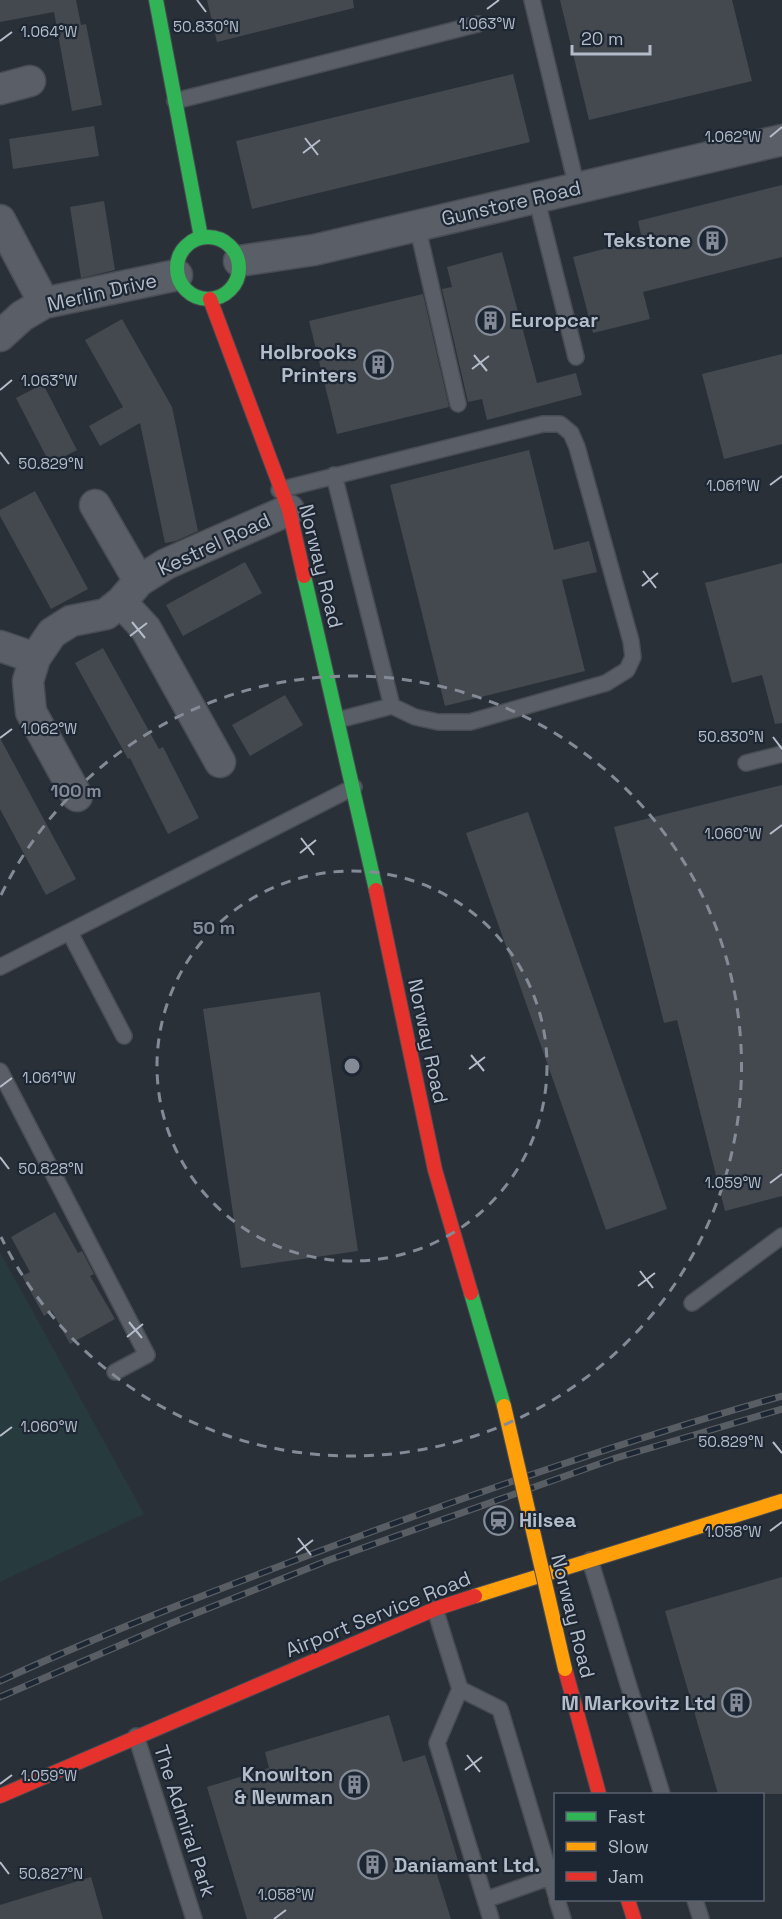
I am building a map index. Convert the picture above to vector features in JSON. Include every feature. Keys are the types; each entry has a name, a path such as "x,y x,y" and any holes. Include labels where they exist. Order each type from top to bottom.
{"street":[{"path":"156,0 201,237"},
{"path":"0,89 30,81"},
{"name":"Gunstore Road","path":"239,261 314,250 782,140"},
{"path":"0,220 44,303"},
{"path":"201,237 213,237 224,241 233,249 239,261 239,270 232,288 220,297 210,299 191,294 177,275 180,254 185,246 201,237"},
{"name":"Merlin Drive","path":"0,336 22,316 44,303 177,275"},
{"name":"Norway Road","path":"210,299 284,500 354,787 435,1170 504,1406 565,1669 599,1793"},
{"name":"Kestrel Road","path":"77,796 31,712 28,681 35,658 52,633 71,621 106,614 130,591 166,564 284,500"},
{"path":"95,505 146,629 220,762"},
{"path":"0,646 35,658"},
{"name":"Airport Service Road","path":"0,1796 435,1609 782,1500"},
{"path":"629,1901 634,1919"}],"lane":[{"path":"532,0 576,188"},
{"path":"175,101 478,24"},
{"path":"536,198 576,357"},
{"path":"417,225 458,404"},
{"path":"284,500 334,475 543,424 560,424 570,434 577,447 632,641 633,657 627,670 606,683 470,722 438,722 415,717 392,706 338,720"},
{"path":"334,475 392,706"},
{"path":"746,763 782,754"},
{"path":"0,968 354,787"},
{"path":"70,933 124,1036"},
{"path":"0,1071 147,1355 115,1372"},
{"path":"692,1303 782,1236"},
{"path":"590,1560 662,1793"},
{"path":"435,1609 460,1689 437,1743 491,1919"},
{"path":"460,1689 500,1709 554,1891"},
{"name":"The Admiral Park","path":"136,1737 194,1919"},
{"path":"485,1900 550,1877"},
{"path":"558,1901 563,1919"},
{"path":"696,1901 701,1919"}],"green space":[{"path":"0,1252 144,1514 0,1582"}],"building":[{"path":"0,0 76,0 81,25 86,24 102,105 72,111 54,12 0,22"},
{"path":"207,0 353,0 354,8 217,42"},
{"path":"560,0 732,0 752,81 589,120"},
{"path":"513,74 530,142 252,209 236,141"},
{"path":"94,126 99,156 13,169 9,139"},
{"name":"Tekstone","path":"782,185 782,257 643,292 650,319 593,333 573,257 642,239 638,221"},
{"path":"104,201 115,270 81,278 70,207"},
{"name":"Europcar","path":"502,252 537,383 576,373 582,395 487,420 482,399 468,402 442,289 452,287 447,267"},
{"name":"Holbrooks Printers","path":"423,294 449,407 337,434 309,321"},
{"path":"122,319 172,407 198,531 176,541 165,543 140,423 100,446 89,426 123,407 85,340"},
{"path":"782,354 782,444 724,459 702,374"},
{"path":"43,384 77,450 50,464 16,398"},
{"path":"529,450 554,550 589,541 597,572 562,580 585,671 445,706 390,485"},
{"path":"35,491 88,589 51,609 0,516 0,510"},
{"path":"245,562 262,593 183,636 166,605"},
{"path":"782,563 782,723 775,724 762,675 732,683 705,583"},
{"path":"103,648 159,749 163,747 199,818 168,834 130,758 128,759 75,663"},
{"path":"285,695 303,725 250,756 232,725"},
{"path":"0,738 76,879 46,895 0,809"},
{"path":"782,785 782,1196 725,1211 677,1020 664,1023 614,827"},
{"path":"528,812 667,1209 606,1230 466,833"},
{"path":"320,992 358,1251 241,1268 203,1009"},
{"path":"55,1212 78,1253 82,1251 94,1274 90,1276 115,1319 70,1344 52,1311 44,1316 22,1276 30,1272 11,1237"},
{"name":"M Markovitz Ltd","path":"782,1577 782,1794 718,1793 665,1611"},
{"path":"389,1715 403,1762 425,1755 442,1808 458,1861 435,1868 451,1919 247,1919 207,1787 269,1768 265,1752"},
{"path":"91,1877 103,1919 0,1919 0,1905"}],"railway":[{"path":"0,1681 175,1607 405,1519 620,1445 782,1396"},
{"path":"0,1697 174,1622 329,1560 616,1458 782,1409"}],"traffic: fast":[{"path":"156,0 201,237"},
{"path":"208,237 220,239 230,246 237,256 239,268 237,280 230,290 220,297 208,299 196,297 186,290 179,280 177,268 179,256 186,246 196,239 208,237"},
{"path":"304,576 376,890"},
{"path":"471,1293 504,1406"}],"traffic: slow":[{"path":"504,1406 565,1669"},
{"path":"475,1596 782,1501"}],"traffic: jam":[{"path":"210,299 289,510 304,576"},
{"path":"376,890 435,1170 471,1293"},
{"path":"0,1796 435,1609 475,1596"},
{"path":"565,1669 599,1793"},
{"path":"628,1901 634,1919"}],"place":[{"name":"Tekstone","path":"712,240"},
{"name":"Europcar","path":"490,320"},
{"name":"Holbrooks Printers","path":"378,364"},
{"name":"Hilsea","path":"498,1520"},
{"name":"M Markovitz Ltd","path":"737,1703"},
{"name":"Knowlton & Newman","path":"354,1785"},
{"name":"Daniamant Ltd.","path":"373,1865"}]}
